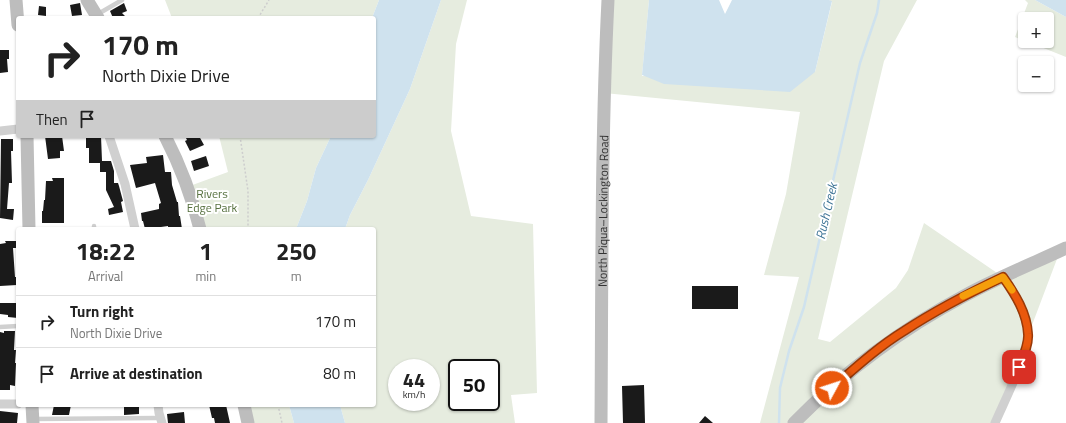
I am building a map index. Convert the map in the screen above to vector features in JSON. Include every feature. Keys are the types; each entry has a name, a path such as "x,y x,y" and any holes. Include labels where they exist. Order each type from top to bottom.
{"street":[{"path":"16,0 17,16"},
{"path":"88,0 97,16"},
{"name":"North Piqua–Lockington Road","path":"601,423 601,184 608,0"},
{"path":"0,131 16,129"},
{"path":"27,138 29,227"},
{"path":"110,138 125,184 135,227"},
{"path":"166,138 178,161 197,215 200,227"},
{"path":"796,421 872,354 903,331 965,295 1066,248"},
{"path":"995,423 1023,358 1028,335 1025,317 1015,294 1003,277"},
{"path":"0,404 16,404"},
{"path":"32,407 33,421"},
{"path":"244,407 248,423"}],"lane":[{"path":"97,16 122,0"},
{"path":"0,327 16,326"},
{"path":"33,421 158,416"}],"path":[{"path":"259,16 269,0"},
{"path":"240,138 248,191 248,227"},
{"path":"278,407 282,423"}],"green space":[{"path":"165,0 379,0 373,16 171,16"},
{"path":"441,0 467,0 456,44 451,131 471,216 533,224 537,393 511,395 515,423 345,423 341,407 376,407 376,227 346,227 350,215 368,180 410,89"},
{"path":"608,0 649,0 642,76 815,72 832,2 829,0 917,0 884,61 818,339 830,342 896,288 908,270 924,223 1003,277 1060,251 995,423 760,423 799,277 764,275 786,194 800,112 604,93"},
{"path":"1025,0 1035,0 1066,17 1066,57 1044,48 1054,48 1054,12 1025,12 1028,3"},
{"path":"1018,29 1018,38 1015,37"},
{"name":"Rivers Edge Park","path":"220,138 330,138 316,168 307,201 297,227 199,227 187,187 228,172"},
{"path":"244,407 290,407 294,423 248,423"}],"water":[{"path":"379,0 441,0 410,89 346,227 297,227 307,201 316,168 330,138 376,138 376,16 373,16"},
{"path":"649,0 719,0 725,14 732,0 832,1 815,72 790,92 664,84 642,75"},
{"path":"1035,0 1066,0 1066,17"},
{"path":"290,407 341,407 345,423 294,423"}],"building":[{"path":"80,3 82,15 72,16 70,5"},
{"path":"124,3 127,11 122,13 125,16 112,16 110,11"},
{"path":"39,6 46,7 46,16 38,15"},
{"path":"0,50 9,50 9,59 7,59 8,72 0,73"},
{"path":"45,138 62,138 64,151 60,151 60,158 48,159"},
{"path":"86,138 101,138 102,161 111,161 114,171 114,183 118,183 123,201 121,202 123,212 109,215 108,209 114,207 106,190 106,172 100,172 100,163 89,163 89,148 86,148"},
{"path":"186,138 200,138 204,145 190,151 185,141 187,140"},
{"path":"1,139 13,139 13,151 11,151 12,183 9,183 7,209 14,209 13,220 0,218"},
{"path":"163,155 165,172 171,172 172,185 178,202 182,227 144,227 141,213 159,209 159,204 161,203 155,183 136,188 130,165 147,163 146,157"},
{"path":"206,156 209,166 194,171 191,161"},
{"path":"52,178 64,178 64,223 42,223 46,181 53,181"},
{"path":"5,241 16,241 16,248 13,248 16,285 0,286 0,244 6,243"},
{"path":"692,286 738,286 738,309 692,309"},
{"path":"0,303 16,303 16,318 0,314"},
{"path":"4,331 15,331 15,386 10,385 10,390 0,390 0,332 4,333"},
{"path":"644,385 645,423 623,423 622,386"},
{"path":"54,407 71,407 69,415 52,415"},
{"path":"124,407 139,407 139,414 124,415"},
{"path":"209,407 226,407 230,423 215,423 214,418 212,418"},
{"path":"0,411 18,413 17,423 0,423"},
{"path":"184,412 185,423 168,423 167,414"},
{"path":"705,416 713,423 699,423"}],"waterway":[{"name":"Rush Creek","path":"779,423 780,388 789,351 804,307 860,63 877,13 879,0"}],"slow traffic":[{"path":"963,296 1003,277 1012,290"}],"route":[{"path":"832,388 872,354 903,331 965,295 1003,277 1015,294 1025,317 1028,335 1023,358 1019,367"}]}
